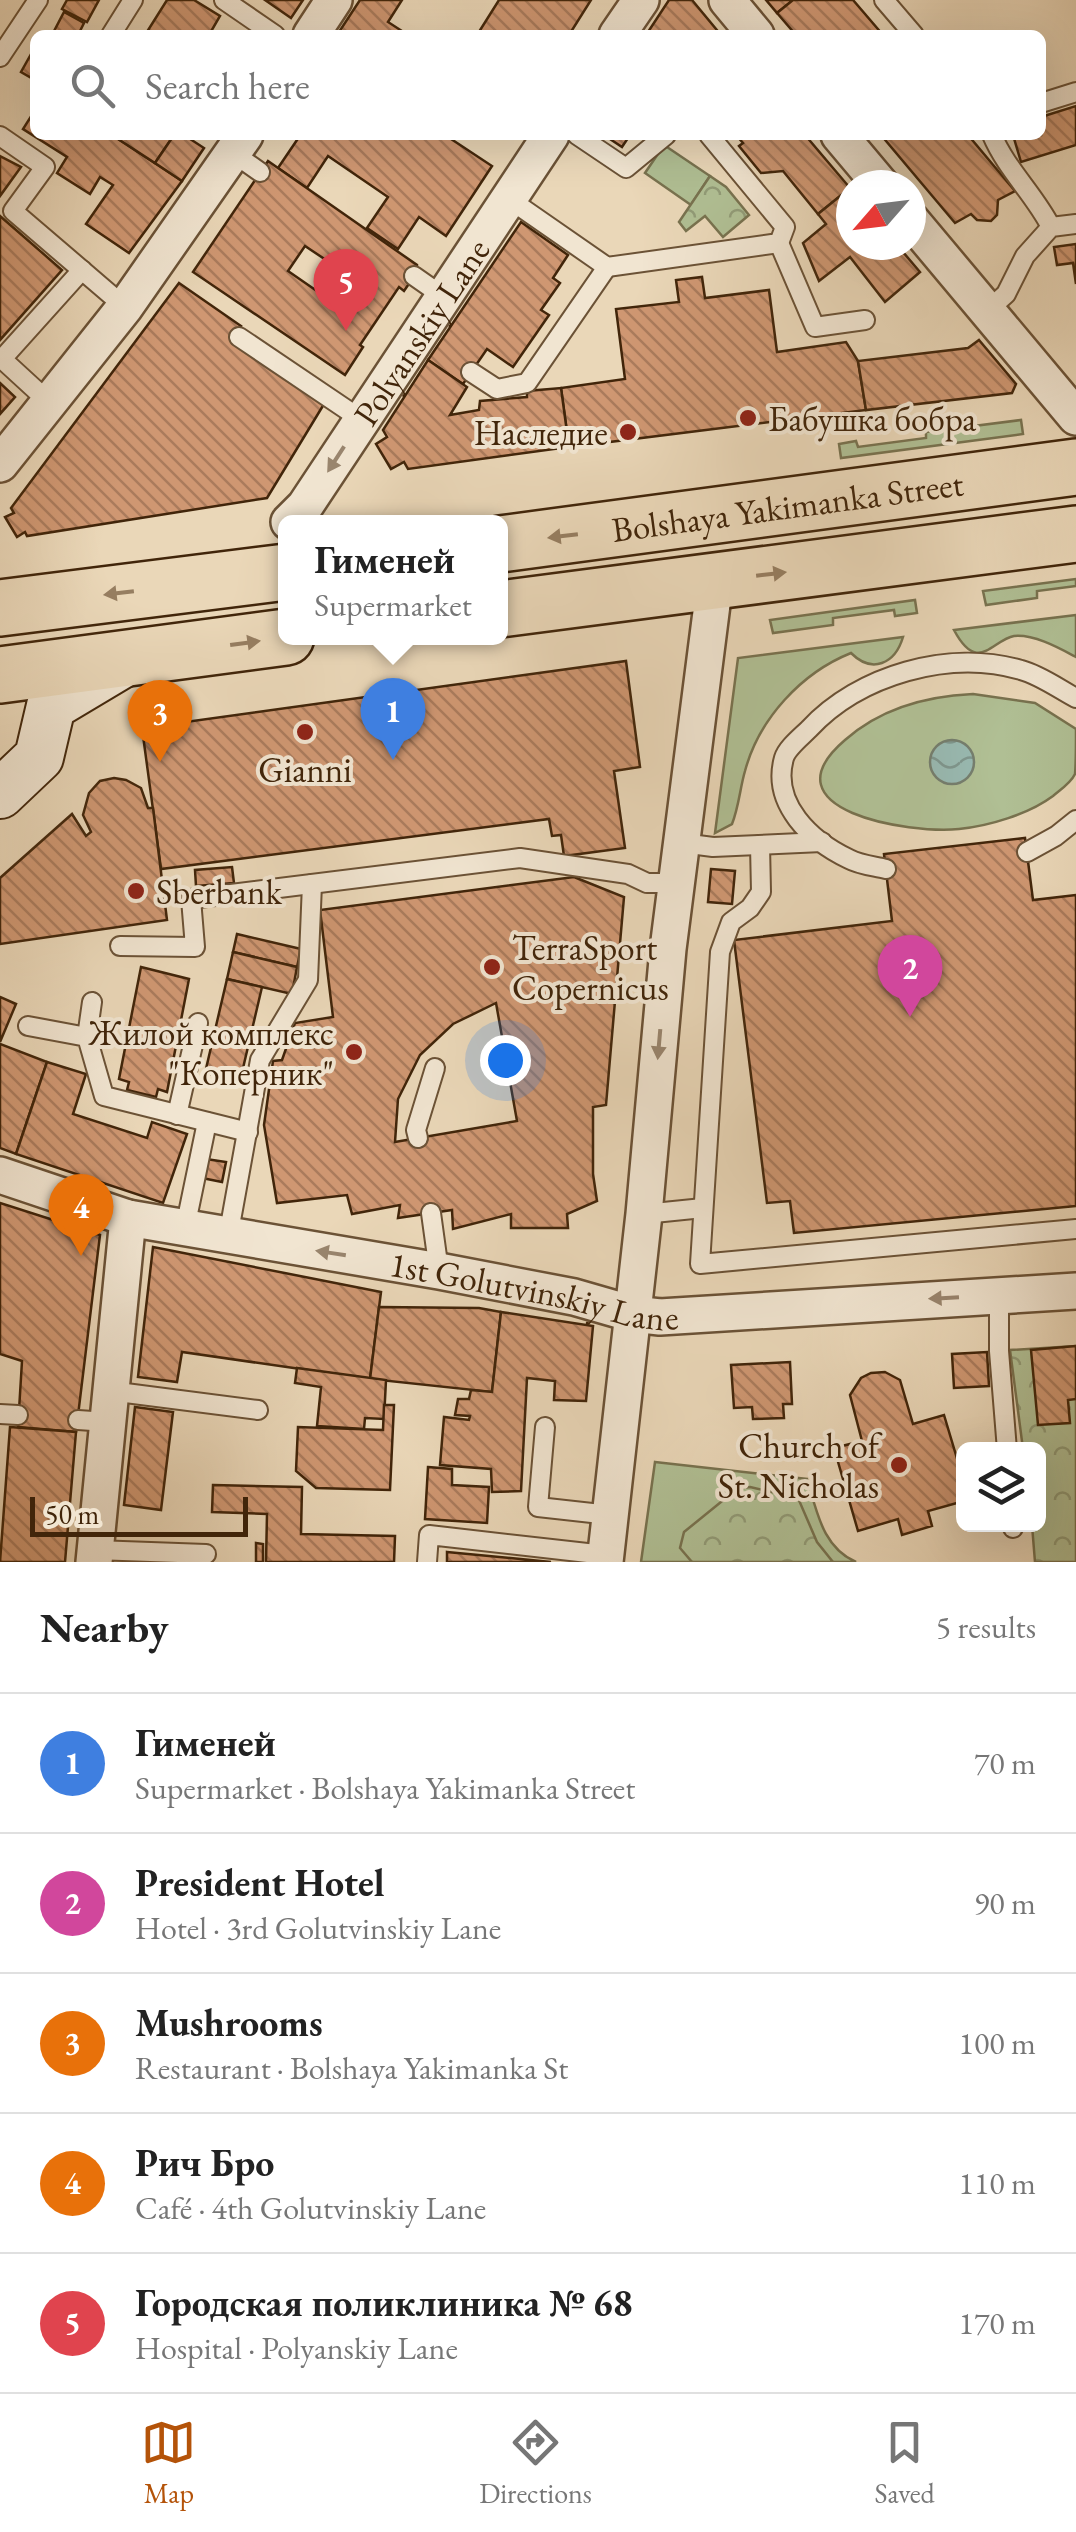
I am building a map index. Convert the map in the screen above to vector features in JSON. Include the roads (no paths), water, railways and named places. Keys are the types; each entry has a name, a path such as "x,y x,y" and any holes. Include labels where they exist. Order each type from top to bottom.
{"main road":[{"name":"Bolshaya Yakimanka Street","path":"508,543 1076,468"},
{"name":"Bolshaya Yakimanka Street","path":"508,608 1076,534"},
{"path":"10,602 278,573"},
{"path":"0,675 278,639"}],"street":[{"path":"313,30 334,0"},
{"path":"620,30 640,0"},
{"path":"726,0 752,30"},
{"name":"Polyanskiy Lane","path":"296,515 362,420 426,340 444,297 548,140"},
{"path":"844,140 869,170"},
{"path":"0,464 125,307 241,148"},
{"path":"926,238 1076,417"},
{"name":"Polyanskiy Lane","path":"202,583 278,533"},
{"path":"605,1559 644,1214 668,949 715,581"},
{"path":"0,794 40,757 46,718 58,699 134,657"},
{"name":"1st Golutvinskiy Lane","path":"0,1175 128,1218 184,1228 226,1220 660,1317 1076,1291"},
{"path":"94,1556 98,1411 128,1218"}],"lane":[{"path":"0,57 38,0"},
{"path":"115,30 134,0"},
{"path":"224,0 263,30"},
{"path":"884,0 910,30"},
{"path":"1046,101 1076,92"},
{"path":"0,136 44,168 13,212 125,307"},
{"path":"584,140 626,168 660,140"},
{"path":"713,140 785,227 779,243 815,327 866,320"},
{"path":"994,140 1003,162 1040,206 1052,227"},
{"path":"509,199 607,267 779,243"},
{"path":"987,311 1006,294 1025,256 1052,227 1076,224"},
{"path":"471,372 496,389 527,383 607,267"},
{"path":"51,404 2,359 82,270"},
{"path":"414,276 444,297"},
{"path":"239,337 362,420"},
{"path":"886,869 850,860 822,842 798,822 782,792 784,755 824,713 867,687 940,663 1023,670 1076,698"},
{"path":"1027,852 1076,820"},
{"path":"682,843 713,847 822,842"},
{"path":"760,845 761,892 750,908 730,922 720,952 700,1264 1076,1229"},
{"path":"120,946 195,947 191,899 520,858 628,874 647,883 678,883"},
{"path":"226,1220 260,1060 308,980 312,884"},
{"path":"92,1002 87,1037 104,1096 243,1131"},
{"path":"176,1115 198,1023"},
{"path":"28,1026 87,1037"},
{"path":"418,1138 416,1130 435,1068"},
{"path":"184,1228 207,1122"},
{"path":"226,1220 243,1131"},
{"path":"644,1214 703,1208"},
{"path":"431,1213 439,1270"},
{"path":"998,1294 1006,1442"},
{"path":"98,1411 258,1410"},
{"path":"545,1428 538,1507 610,1515"},
{"path":"428,1562 429,1535 605,1559"},
{"path":"94,1556 206,1554"}],"water":[{"path":"952,740 967,747 974,762 967,777 952,784 937,777 930,762 937,747"}],"place":[{"name":"Городская поликлиника № 68","path":"346,331"},
{"name":"Бабушка бобра","path":"748,418"},
{"name":"Наследие","path":"628,432"},
{"name":"Gianni","path":"305,732"},
{"name":"Гименей","path":"393,760"},
{"name":"Mushrooms","path":"160,762"},
{"name":"Sberbank","path":"136,891"},
{"name":"TerraSport Copernicus","path":"492,967"},
{"name":"President Hotel","path":"910,1017"},
{"name":"Жилой комплекс \"Коперник\"","path":"354,1052"},
{"name":"Рич Бро","path":"81,1256"},
{"name":"Church of St. Nicholas","path":"899,1465"}]}
